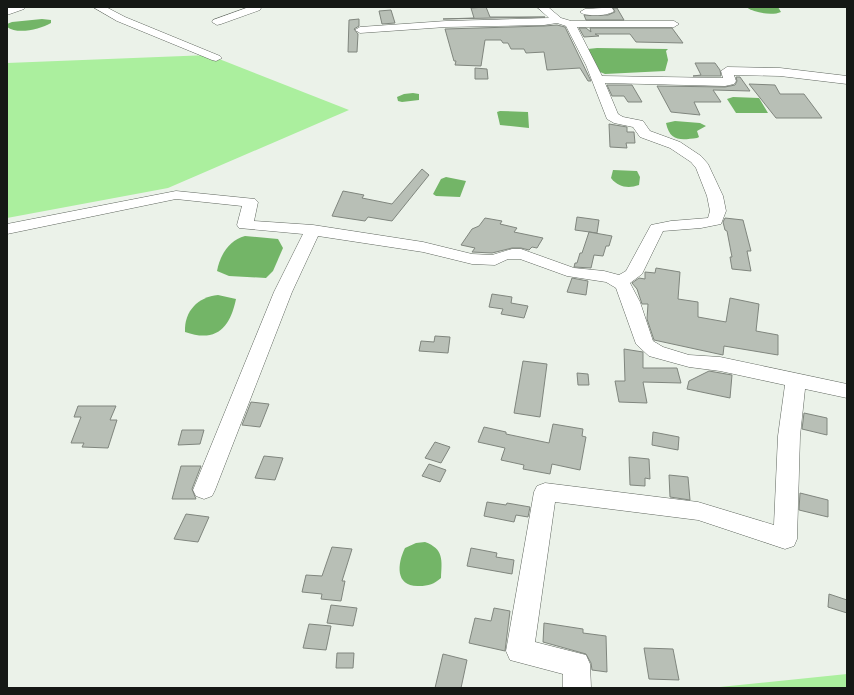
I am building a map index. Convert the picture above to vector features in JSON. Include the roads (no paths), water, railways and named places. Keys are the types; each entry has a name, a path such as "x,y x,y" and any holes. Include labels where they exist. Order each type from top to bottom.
{"highway":[{"path":"7,11 20,7"}],"street":[{"path":"98,7 121,20 216,58"},
{"path":"217,22 256,7"},
{"path":"360,30 436,26 446,24 544,22 561,15 609,11 606,7"},
{"path":"561,15 619,23 674,24"},
{"path":"561,15 598,78 612,116 619,120 638,124 645,134 675,145 696,159 703,167 715,196 718,210 715,221 704,224 668,225 657,228 633,274 619,282"},
{"path":"598,78 725,82 730,81 727,70 735,70 780,72 847,80"},
{"path":"7,229 176,195 250,202 245,225 313,230 423,247 472,259 495,260 501,255 508,254 532,257 566,272 592,276 609,276 619,282 629,299 642,339 645,344 656,352 689,361 720,364 847,391"},
{"path":"204,490 283,292 313,230"},
{"path":"577,688 576,664 520,651 545,492 698,511 785,538 789,436 796,380"}]}
